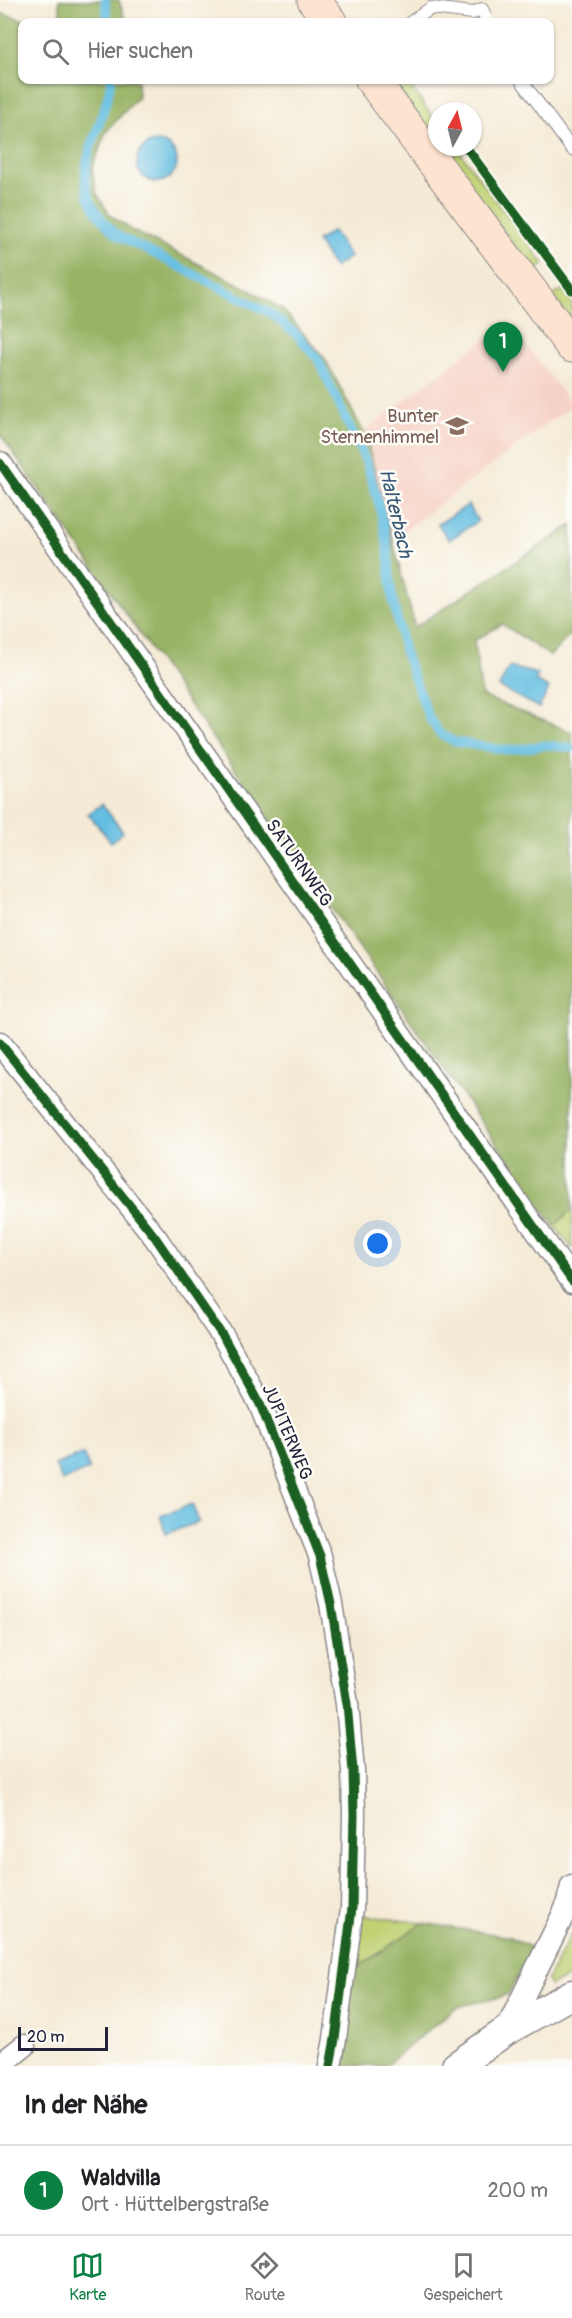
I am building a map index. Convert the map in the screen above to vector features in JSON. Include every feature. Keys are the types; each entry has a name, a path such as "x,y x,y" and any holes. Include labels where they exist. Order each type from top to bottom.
{"main road":[{"path":"314,0 327,18"},
{"path":"375,84 572,346"}],"street":[{"name":"SATURNWEG","path":"0,463 572,1281"},
{"name":"JUPITERWEG","path":"0,1043 162,1247 224,1338 264,1414 320,1556 333,1614 347,1704 353,1772 352,1908 330,2066"},
{"path":"506,2031 566,1909 572,1886"},
{"path":"456,2066 506,2031 572,1994"},
{"path":"1,2061 24,2046"}],"lane":[{"path":"417,18 431,8 473,13 482,9 486,18"},
{"path":"524,84 572,149"}],"shaded area":[{"name":"Bunter Sternenhimmel","path":"508,322 572,405 393,539 363,432"}],"green space":[{"path":"59,0 119,0 125,18 61,18"},
{"path":"0,13 18,18 18,84 137,84 138,97 106,132 92,169 96,192 109,214 133,231 245,287 282,309 324,357 366,437 415,627 572,525 572,633 550,656 502,624 474,641 482,696 572,732 572,1210 554,1226 0,434"},
{"path":"394,84 409,84 428,111 428,130"},
{"path":"453,156 463,156 544,264 534,272 449,159"},
{"path":"563,289 572,301 572,323 553,296"},
{"path":"572,1210 572,1248 554,1226"},
{"path":"360,1915 423,1923 354,1970"},
{"path":"423,1923 511,1937 533,1949 508,1994 454,2009 385,2066 336,2066 354,1970"},
{"path":"572,1933 572,1975 550,1986 547,1980"}],"water":[{"path":"157,142 171,148 177,162 171,176 157,182 143,176 137,162 143,148"},
{"path":"333,231 350,257 334,268 317,241"},
{"path":"468,505 478,521 449,540 438,524"},
{"path":"509,667 538,674 535,681 549,688 539,708 499,687"},
{"path":"102,804 123,832 111,842 88,814"},
{"path":"83,1454 90,1469 62,1481 55,1465"},
{"path":"192,1504 199,1522 166,1534 160,1516"}],"waterway":[{"name":"Halterbach","path":"105,0 107,18"},
{"name":"Halterbach","path":"110,84 87,160 85,178 89,196 99,215 117,235 270,313 297,335 318,359 366,462 379,504 387,543 392,595 404,651 429,718 440,734 455,742 506,750 545,745 572,748"}],"cycle path":[{"path":"473,156 572,290"},
{"path":"0,463 572,1281"},
{"path":"0,1043 155,1237 224,1338 260,1404 320,1556 331,1604 347,1704 354,1815 352,1908 330,2066"}],"place":[{"name":"Waldvilla","path":"503,372"},
{"name":"Bunter Sternenhimmel","path":"457,426"}]}
